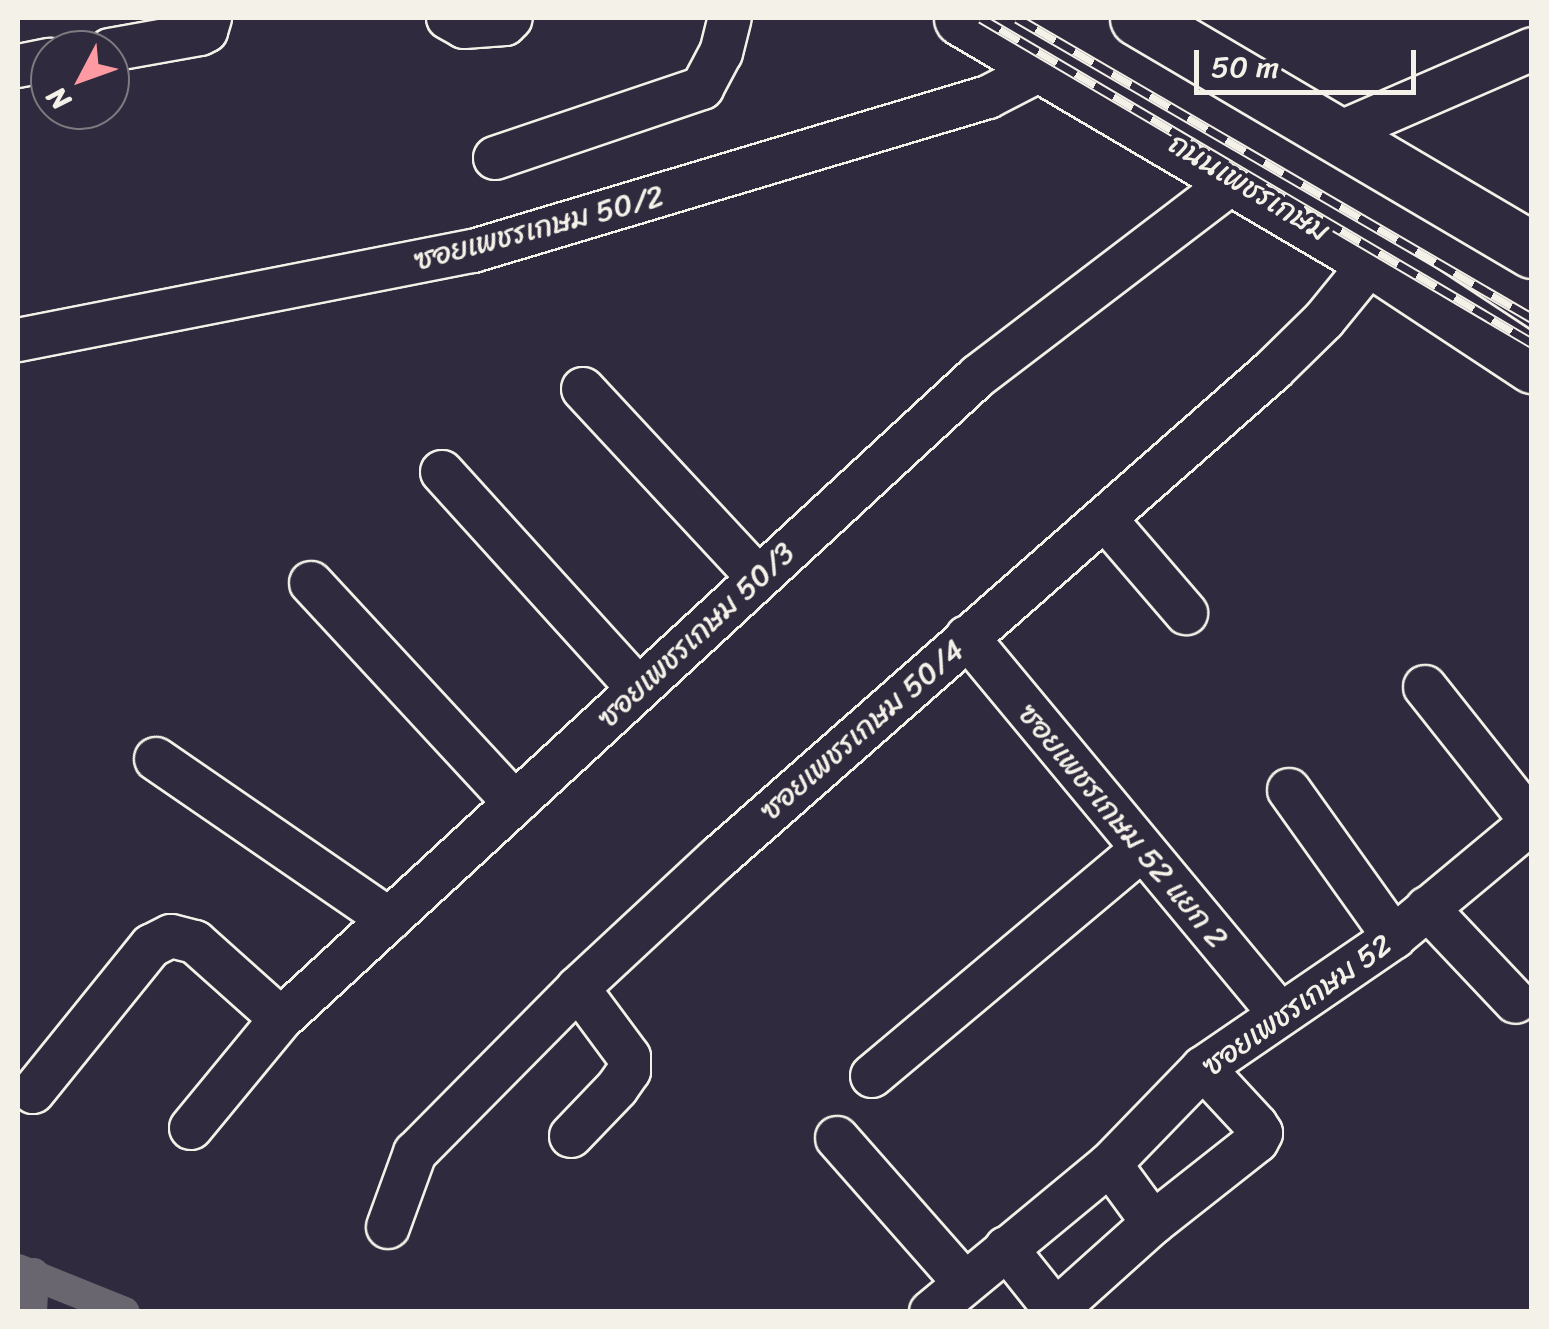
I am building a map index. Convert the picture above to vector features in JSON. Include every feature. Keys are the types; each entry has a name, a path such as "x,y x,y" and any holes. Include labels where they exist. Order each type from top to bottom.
{"main road":[{"name":"ถนนเพชรเกษม","path":"962,18 1372,260 1532,365"},
{"path":"1138,18 1532,250"}],"street":[{"path":"130,46 200,34 206,31 210,18"},
{"path":"448,18 464,27 505,24 511,18"},
{"path":"495,158 702,88 721,53 730,18"},
{"path":"1338,133 1532,49"},
{"name":"ซอยเพชรเกษม 50/2","path":"18,340 473,251 988,97 1046,67"},
{"name":"ซอยเพชรเกษม 50/3","path":"192,1128 281,1019 978,376 1236,180"},
{"name":"ซอยเพชรเกษม 50/4","path":"388,1227 415,1153 578,988 967,637 1106,520 1273,370 1324,320 1372,260"},
{"path":"582,390 758,577"},
{"path":"442,472 638,688"},
{"path":"1106,520 1186,613"},
{"path":"311,584 515,802"},
{"name":"ซอยเพชรเกษม 52 แยก 2","path":"967,637 1279,1014"},
{"path":"1425,687 1532,822"},
{"path":"156,759 389,919"},
{"path":"1289,790 1394,937"},
{"name":"ซอยเพชรเกษม 52","path":"931,1312 1110,1164 1203,1068 1394,937 1532,822"},
{"path":"872,1076 1141,850"},
{"path":"1427,908 1516,1002"},
{"path":"33,1092 151,946 171,936 195,942 281,1019"},
{"path":"570,1136 617,1088 628,1071 629,1057 578,988"},
{"path":"1006,1248 1057,1311 1153,1223 1257,1141 1261,1133 1203,1068"},
{"path":"837,1138 965,1283"},
{"path":"1110,1164 1153,1223"}],"waterway":[{"path":"18,1269 125,1312"},
{"path":"32,1312 34,1273"}],"railway":[{"path":"981,18 1532,343"},
{"path":"1017,18 1532,318"}]}
